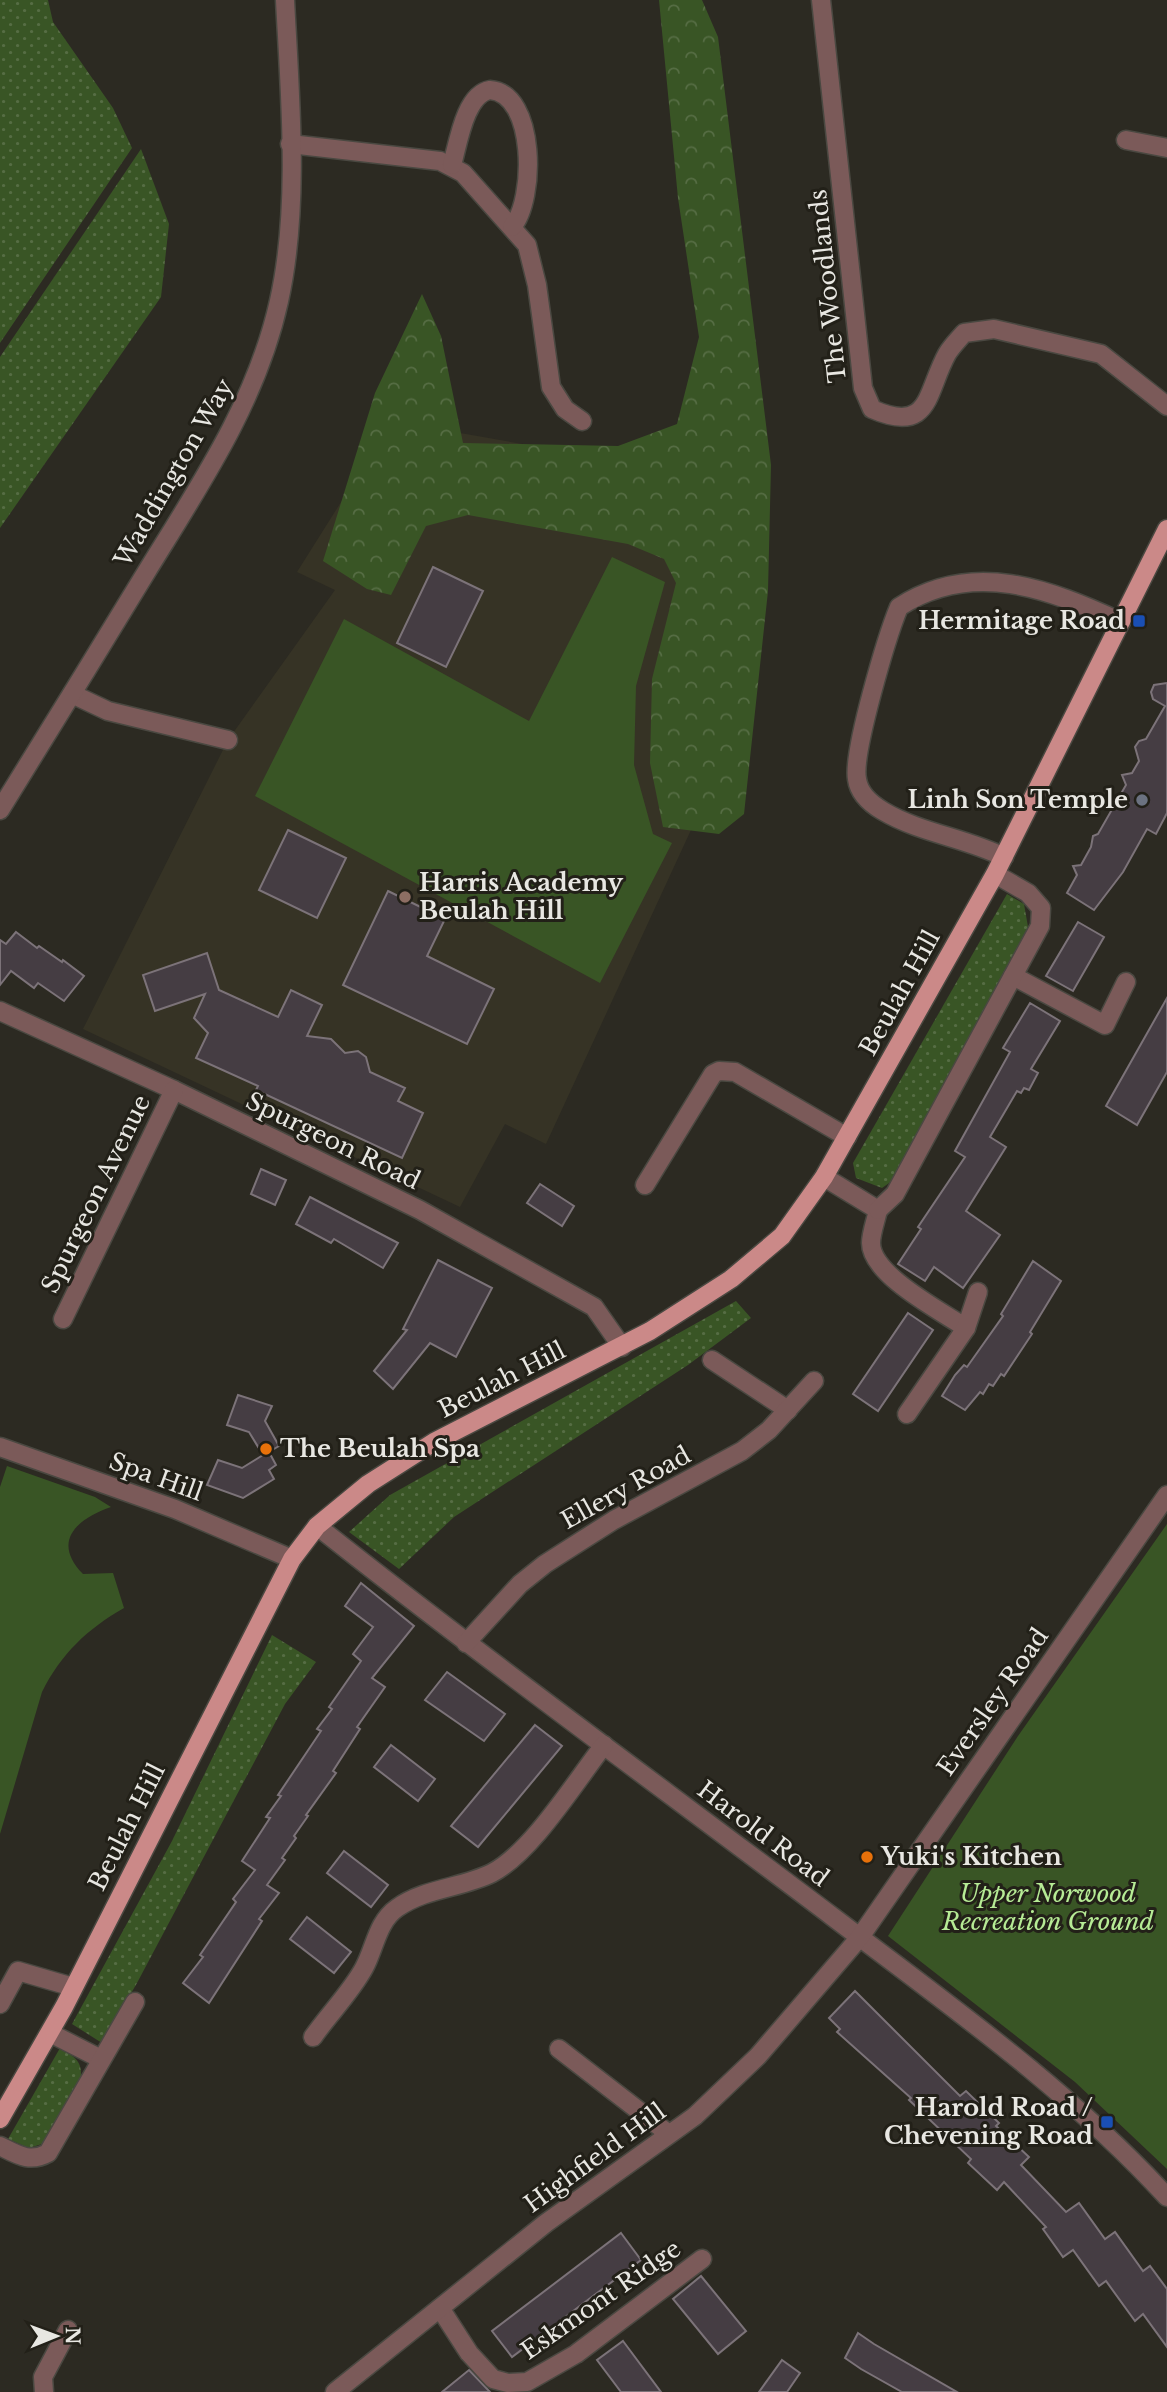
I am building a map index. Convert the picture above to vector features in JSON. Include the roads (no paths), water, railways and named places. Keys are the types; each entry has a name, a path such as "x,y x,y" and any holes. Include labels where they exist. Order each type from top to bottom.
{"main road":[{"name":"Beulah Hill","path":"0,2119 74,1987 292,1559 317,1526 368,1484 434,1442 621,1347 695,1304 757,1260 782,1236 824,1177 847,1138 995,874 1167,529"}],"street":[{"name":"Waddington Way","path":"0,810 226,440 260,367 271,333 285,267 290,144 285,0"},
{"name":"The Woodlands","path":"821,0 863,388 872,409 892,418 909,416 928,404 947,354 964,333 994,329 1101,354 1167,407"},
{"path":"452,165 470,107 478,96 491,90 507,94 519,109 527,169 525,208 512,227"},
{"path":"1126,140 1167,148"},
{"path":"290,144 381,153 452,165 527,244 533,265 551,387 565,409 582,421"},
{"path":"1004,857 890,815 861,794 856,773 859,748 899,607 918,597 961,582 1001,582 1052,592 1121,622"},
{"path":"72,694 108,711 228,740"},
{"path":"967,1328 885,1272 875,1259 871,1242 878,1210 895,1194 1040,926 1041,908 1028,894 995,874"},
{"path":"1013,976 1105,1025 1126,982"},
{"name":"Spurgeon Road","path":"0,1011 174,1090 420,1210 568,1291 601,1313 621,1347"},
{"path":"645,1185 713,1074 719,1071 735,1072 847,1138"},
{"name":"Spurgeon Avenue","path":"63,1319 174,1090"},
{"path":"824,1177 878,1210"},
{"path":"906,1415 967,1328 978,1292"},
{"path":"712,1360 788,1410"},
{"name":"Ellery Road","path":"467,1643 520,1584 545,1564 614,1520 742,1451 769,1430 814,1381"},
{"name":"Spa Hill","path":"0,1447 174,1509 292,1559"},
{"name":"Eversley Road","path":"860,1937 1167,1495"},
{"name":"Harold Road","path":"317,1526 467,1643 860,1937 1058,2092 1097,2126 1167,2197"},
{"path":"313,2037 364,1968 380,1928 395,1909 424,1894 461,1886 494,1872 521,1852 604,1745"},
{"name":"Highfield Hill","path":"335,2392 545,2223 715,2099 758,2056 860,1937"},
{"path":"0,2004 19,1970 74,1987"},
{"path":"0,2146 22,2157 36,2159 48,2152 135,2002"},
{"path":"50,2033 101,2059"},
{"path":"559,2049 668,2134"},
{"name":"Eskmont Ridge","path":"440,2308 469,2353 493,2379 508,2383 527,2382 576,2354 702,2259"},
{"path":"44,2392 43,2377 68,2330"}],"place":[{"name":"Hermitage Road","path":"1139,621"},
{"name":"Linh Son Temple","path":"1142,800"},
{"name":"Harris Academy Beulah Hill","path":"405,897"},
{"name":"The Beulah Spa","path":"266,1449"},
{"name":"Yuki's Kitchen","path":"867,1857"},
{"name":"Harold Road / Chevening Road","path":"1107,2122"}],"park label":[{"name":"Upper Norwood Recreation Ground","path":"1048,1908"}]}
